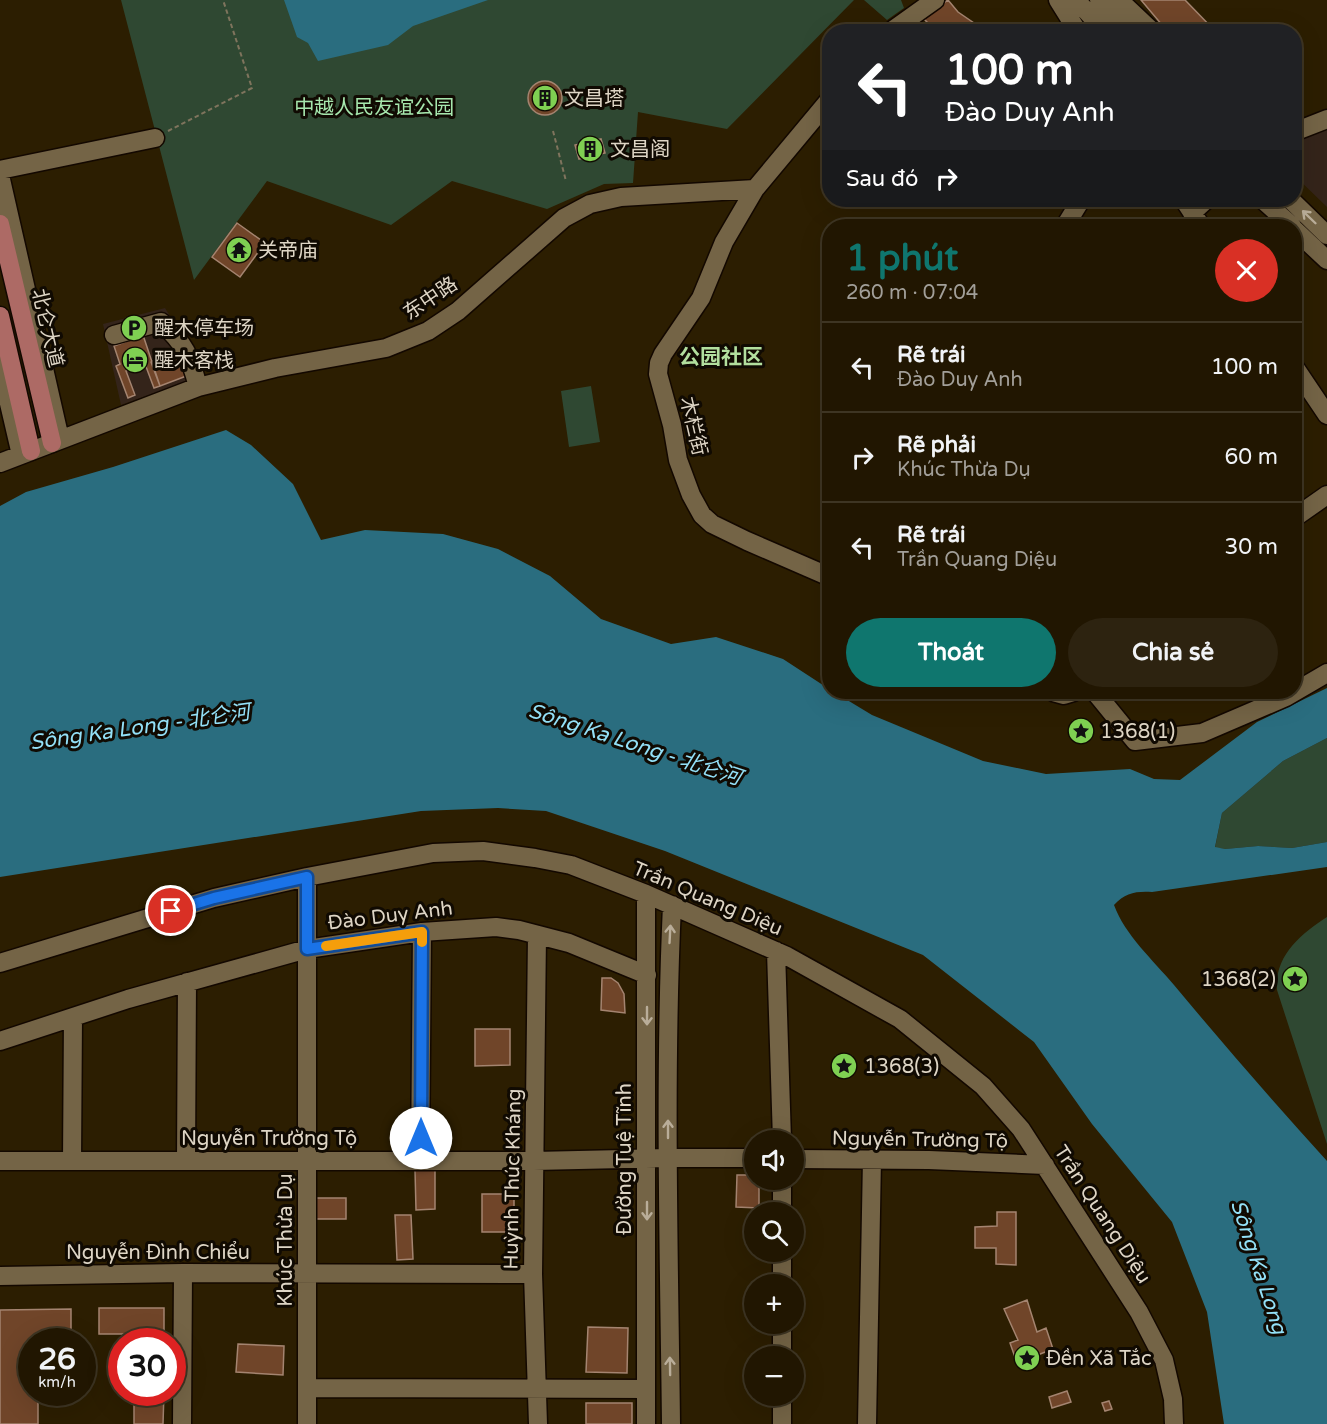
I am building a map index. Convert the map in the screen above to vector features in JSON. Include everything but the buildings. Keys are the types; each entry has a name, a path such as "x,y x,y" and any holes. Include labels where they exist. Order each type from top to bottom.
{"main road":[{"name":"北仑大道","path":"0,224 56,441"},
{"path":"0,316 26,453"}],"street":[{"path":"901,24 935,0"},
{"path":"1058,0 1073,24"},
{"path":"1076,0 1098,24"},
{"path":"1099,0 1122,24"},
{"path":"1119,0 1144,24"},
{"path":"754,189 822,108"},
{"path":"1302,129 1327,119"},
{"path":"0,170 155,138"},
{"path":"0,176 56,441"},
{"name":"东中路","path":"0,463 198,387 275,368 386,348 428,331 458,311 564,218 590,204 621,196 754,189"},
{"name":"木栏街","path":"754,189 724,242 701,298 663,354 658,374 672,425 678,460 691,495 702,514 712,524 822,573"},
{"path":"1271,207 1284,219"},
{"path":"1298,207 1327,235"},
{"path":"1302,236 1327,260"},
{"path":"114,335 161,322 176,336 190,356 198,387"},
{"path":"0,365 26,453"},
{"path":"1302,378 1327,415"},
{"path":"1302,512 1327,495"},
{"path":"1302,688 1327,673"},
{"path":"1101,699 1135,741 1202,733 1281,699"},
{"name":"Trần Quang Diệu","path":"0,963 214,898 307,877 433,853 483,851 535,858 570,865 646,894 776,951 900,1019 983,1086 1021,1128 1139,1312 1164,1360 1173,1400 1174,1424"},
{"name":"Khúc Thừa Dụ","path":"307,877 307,1424"},
{"name":"Đường Tuệ Tĩnh","path":"646,894 646,1424"},
{"path":"671,1424 668,1158 669,966 672,905"},
{"name":"Đào Duy Anh","path":"0,1041 187,982 307,949 422,932 495,927 537,935 569,943 647,975"},
{"path":"420,1161 422,932"},
{"name":"Huỳnh Thúc Kháng","path":"537,935 533,1274 538,1424"},
{"path":"776,951 782,1130"},
{"path":"186,1161 187,982"},
{"path":"72,1161 73,1017"},
{"name":"Nguyễn Trường Tộ","path":"0,1161 534,1161 744,1158"},
{"name":"Nguyễn Trường Tộ","path":"804,1159 1045,1165"},
{"path":"867,1424 872,1159"},
{"path":"183,1273 183,1424"},
{"name":"Nguyễn Đình Chiểu","path":"0,1276 183,1273 533,1274"},
{"path":"307,1388 646,1389"},
{"path":"782,1406 782,1424"}],"path":[{"path":"155,138 252,88 224,0"},
{"path":"553,131 566,181"}],"shaded area":[{"path":"1327,125 1327,207 1302,183 1302,134"},
{"path":"165,308 189,347 198,377 121,405 103,324"}],"green space":[{"name":"中越人民友谊公园","path":"121,0 854,0 830,24 822,24 822,33 727,129 638,112 633,183 604,184 547,209 452,181 391,225 267,181 194,280"},
{"path":"864,0 901,0 904,8 887,20"},
{"path":"591,386 600,442 569,447 561,391"},
{"path":"1327,738 1327,842 1292,848 1258,846 1215,848 1222,813 1283,761"},
{"path":"1327,917 1327,1144 1277,990 1277,978 1291,947"}],"water":[{"path":"284,0 488,0 413,26 388,45 318,61 308,43 297,37"},
{"path":"226,430 251,445 293,484 321,540 365,530 443,534 498,549 550,576 601,619 671,644 716,637 783,659 822,684 822,699 846,699 872,715 983,761 1046,774 1130,769 1154,779 1180,780 1257,722 1327,688 1327,738 1283,761 1222,813 1215,847 1225,849 1258,846 1292,848 1327,842 1327,867 1136,893 1127,895 1114,905 1125,927 1140,947 1327,1161 1327,1424 1224,1424 1207,1312 1172,1222 1092,1124 1034,1042 923,955 665,851 546,811 498,808 421,811 0,877 0,506 26,492 113,467"}],"slow traffic":[{"path":"326,946 422,932 422,942"}],"place":[{"name":"文昌塔","path":"545,98"},
{"name":"文昌阁","path":"590,149"},
{"name":"关帝庙","path":"239,250"},
{"name":"醒木停车场","path":"134,328"},
{"name":"醒木客栈","path":"135,360"},
{"name":"1368(1)","path":"1081,731"},
{"name":"1368(2)","path":"1295,979"},
{"name":"1368(3)","path":"844,1066"},
{"name":"Đền Xã Tắc","path":"1027,1358"}],"district":[{"name":"公园社区","path":"721,357"}],"route":[{"path":"171,911 214,898 307,877 307,949 422,932 421,1138"}],"water label":[{"name":"Sông Ka Long - 北仑河","path":"140,727"},
{"name":"Sông Ka Long - 北仑河","path":"635,744"},
{"name":"Sông Ka Long","path":"1259,1267"}]}
